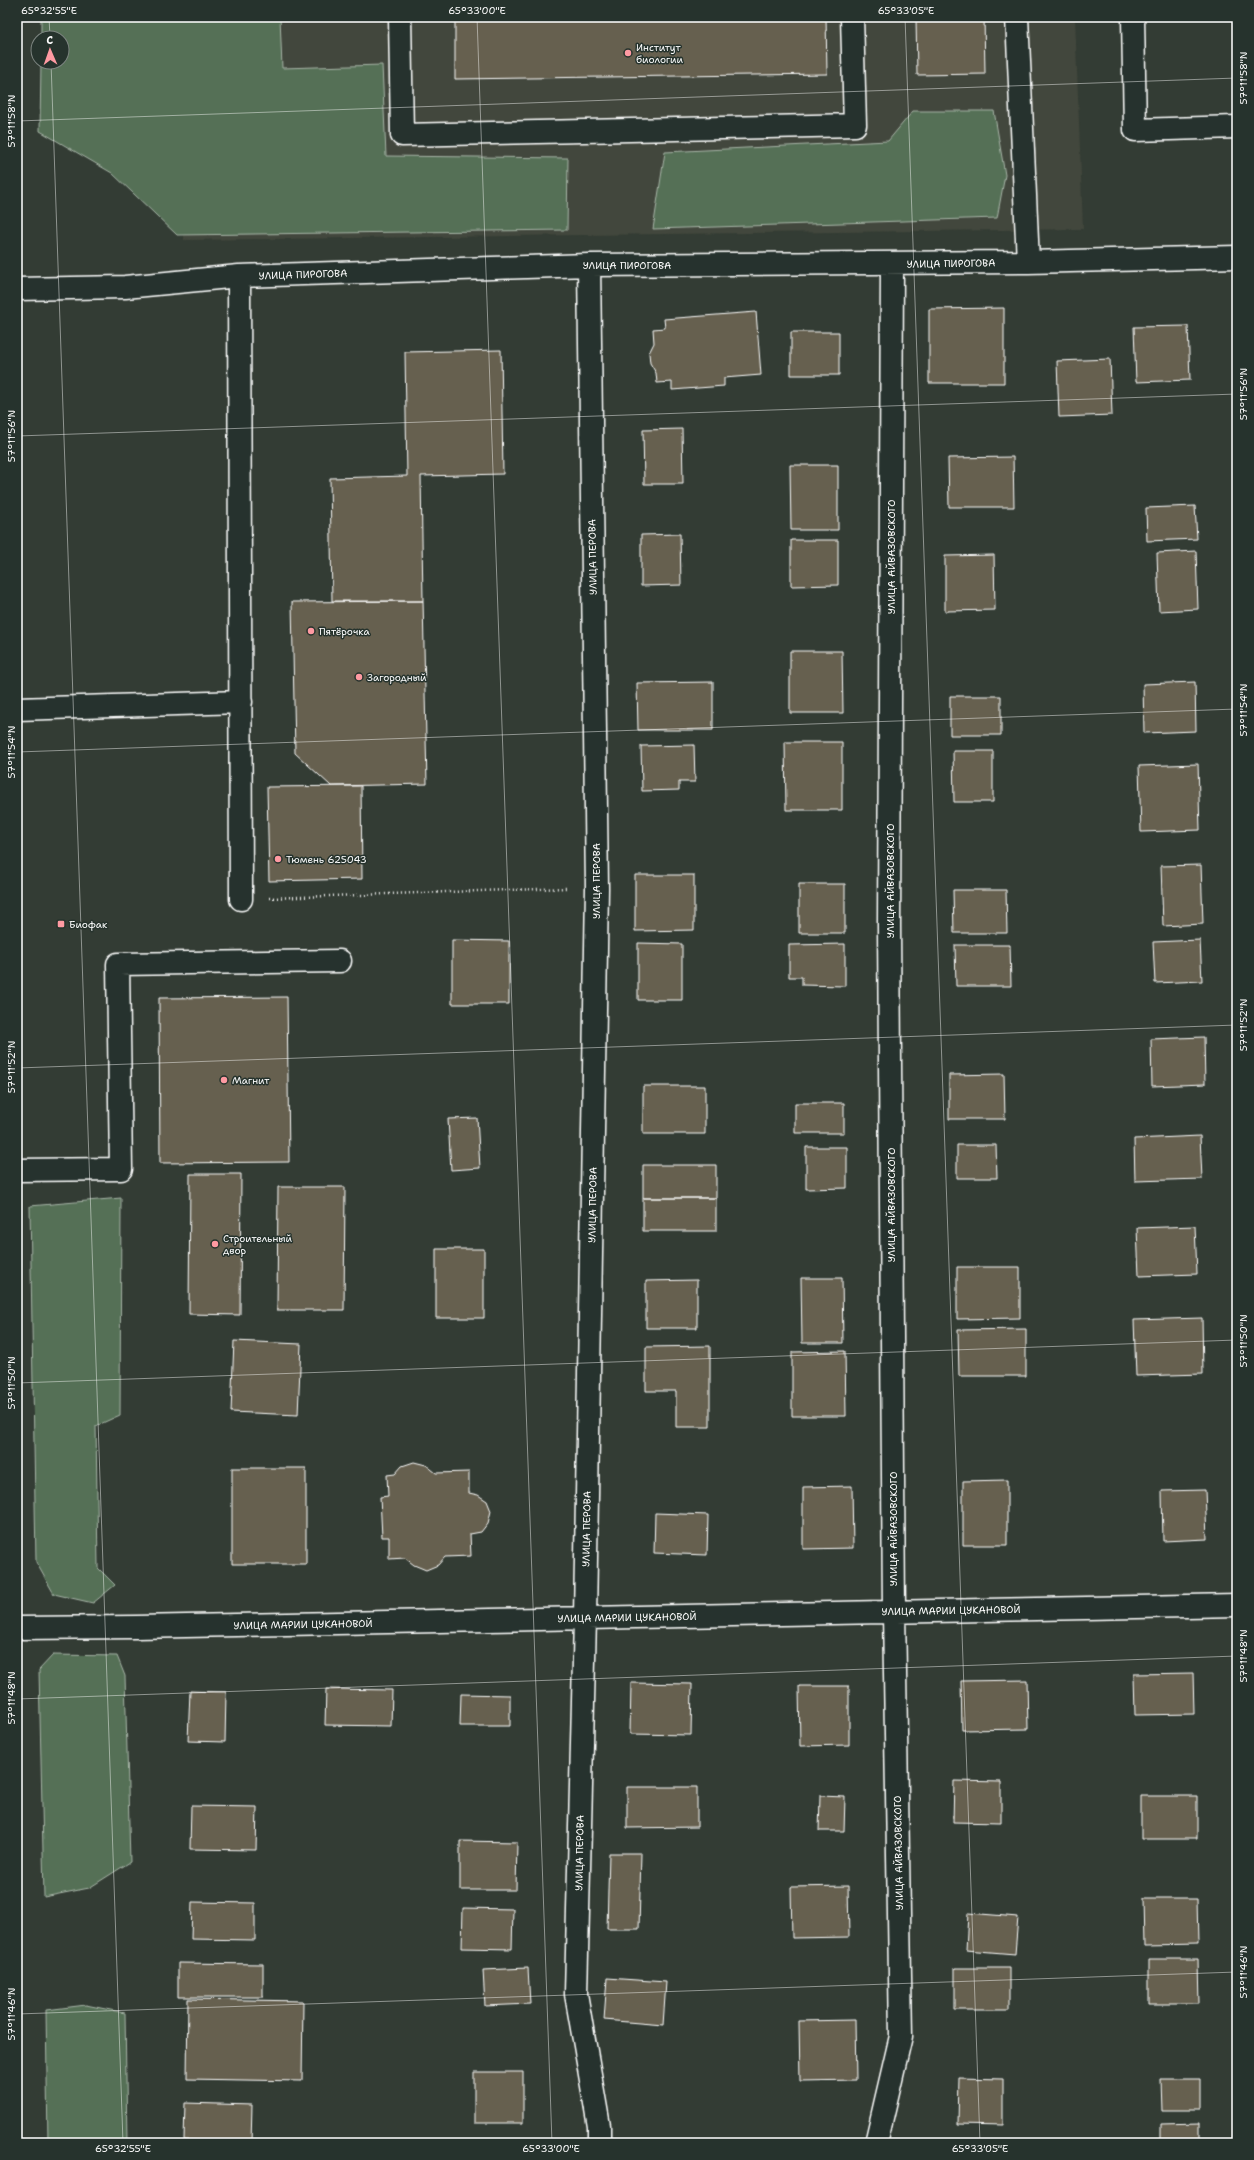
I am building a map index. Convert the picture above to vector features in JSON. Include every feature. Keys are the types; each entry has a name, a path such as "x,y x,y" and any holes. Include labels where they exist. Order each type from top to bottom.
{"street":[{"path":"400,17 402,135 855,125 852,17"},
{"path":"1017,17 1028,262"},
{"path":"1133,17 1135,130 1237,127"},
{"name":"УЛИЦА ПИРОГОВА","path":"17,289 125,287 239,276 589,265 892,264 1237,257"},
{"name":"УЛИЦА АЙВАЗОВСКОГО","path":"876,2143 901,2036 894,1612 890,933 892,264"},
{"name":"УЛИЦА ПЕРОВА","path":"589,265 597,888 585,1618 576,1994 599,2126 600,2143"},
{"path":"239,276 241,899"},
{"path":"17,709 241,702"},
{"path":"17,1170 121,1169 118,964 340,961"},
{"name":"УЛИЦА МАРИИ ЦУКАНОВОЙ","path":"17,1628 1237,1605"}],"path":[{"path":"241,899 597,888"}],"shaded area":[{"path":"179,17 1075,17 1083,229 184,240"}],"green space":[{"path":"41,17 280,17 282,68 382,65 386,156 568,158 567,230 177,235 112,173 40,131 41,70 70,70 70,30 41,30"},
{"path":"913,111 994,111 1005,175 997,218 653,229 665,152 888,141"},
{"path":"121,1198 120,1415 96,1426 98,1568 115,1585 93,1603 54,1594 36,1562 30,1206"},
{"path":"53,1655 117,1656 125,1676 130,1862 89,1888 44,1897 39,1670"},
{"path":"86,2005 125,2013 127,2143 48,2143 46,2010"}],"building":[{"path":"826,17 827,74 455,79 455,18"},
{"path":"916,17 984,17 985,74 917,75"},
{"path":"1004,308 1004,383 929,383 929,309"},
{"path":"756,312 761,375 724,378 724,386 672,390 672,382 657,383 656,373 650,363 649,353 654,343 653,329 665,328 664,319"},
{"path":"1188,326 1190,380 1136,382 1134,327"},
{"path":"791,332 839,332 839,375 791,375"},
{"path":"501,350 503,474 421,476 423,601 332,601 330,478 407,476 405,352"},
{"path":"1110,359 1112,415 1059,417 1057,361"},
{"path":"682,429 683,484 644,484 643,430"},
{"path":"1013,457 1014,507 949,507 948,458"},
{"path":"790,465 838,465 838,530 791,530"},
{"path":"1195,506 1197,539 1147,541 1146,508"},
{"path":"680,534 681,585 641,586 641,535"},
{"path":"791,540 838,540 838,585 791,586"},
{"path":"1196,551 1198,609 1159,611 1157,553"},
{"path":"994,555 995,610 945,611 945,556"},
{"name":"Загородный","path":"423,601 427,784 331,786 295,753 292,602"},
{"path":"790,651 842,651 843,713 790,713"},
{"path":"713,682 713,730 638,730 637,683"},
{"path":"1195,682 1196,731 1144,733 1143,684"},
{"path":"950,696 1001,696 1001,735 950,735"},
{"path":"785,742 842,742 842,810 786,810"},
{"path":"694,745 695,782 679,782 679,790 642,791 641,746"},
{"path":"953,751 993,751 993,802 954,802"},
{"path":"1198,764 1200,830 1141,832 1139,766"},
{"path":"361,786 362,879 269,881 267,787"},
{"path":"1201,865 1203,924 1163,926 1161,866"},
{"path":"635,875 694,875 694,930 635,931"},
{"path":"799,884 845,884 845,933 799,933"},
{"path":"953,890 1006,890 1007,933 954,933"},
{"path":"452,940 509,941 509,1004 452,1004"},
{"path":"1200,940 1202,981 1155,983 1153,942"},
{"path":"638,943 682,944 682,1000 638,1000"},
{"path":"845,944 845,986 802,985 802,977 789,977 789,945"},
{"path":"955,945 1010,945 1011,986 956,986"},
{"name":"Магнит","path":"287,997 289,1162 160,1163 159,998"},
{"path":"1204,1037 1205,1084 1152,1086 1151,1039"},
{"path":"1004,1074 1005,1119 949,1119 949,1075"},
{"path":"643,1086 705,1086 705,1134 643,1134"},
{"path":"795,1103 844,1103 844,1133 795,1133"},
{"path":"477,1118 480,1168 451,1170 448,1119"},
{"path":"1200,1136 1202,1179 1135,1181 1134,1139"},
{"path":"957,1145 996,1145 997,1178 957,1178"},
{"path":"806,1147 847,1147 847,1188 806,1189"},
{"path":"643,1165 716,1165 716,1198 643,1198"},
{"name":"Строительный двор","path":"190,1174 241,1174 240,1315 189,1314"},
{"path":"278,1187 345,1187 344,1310 277,1310"},
{"path":"643,1198 716,1198 716,1231 643,1231"},
{"path":"1195,1226 1197,1274 1139,1276 1137,1228"},
{"path":"436,1249 484,1249 484,1318 436,1318"},
{"path":"957,1267 1020,1267 1020,1318 957,1319"},
{"path":"801,1278 842,1278 843,1343 802,1343"},
{"path":"697,1280 697,1328 646,1328 646,1281"},
{"path":"1202,1318 1203,1374 1136,1376 1134,1320"},
{"path":"1026,1329 1026,1376 959,1376 958,1330"},
{"path":"234,1341 301,1344 298,1415 231,1412"},
{"path":"710,1346 710,1427 676,1427 676,1391 646,1391 646,1347"},
{"path":"845,1351 846,1416 792,1416 792,1352"},
{"path":"414,1462 426,1465 436,1473 469,1472 469,1493 478,1495 487,1501 491,1511 488,1523 481,1532 470,1534 471,1556 445,1557 438,1565 426,1570 414,1565 405,1558 389,1559 389,1537 382,1537 380,1497 388,1496 387,1475 395,1474 402,1466"},
{"path":"232,1468 306,1468 306,1564 232,1564"},
{"path":"1007,1480 1007,1545 963,1545 963,1481"},
{"path":"852,1486 853,1548 803,1549 803,1487"},
{"path":"1205,1490 1207,1539 1163,1541 1162,1491"},
{"path":"655,1513 708,1515 707,1555 654,1553"},
{"path":"1193,1673 1194,1714 1135,1715 1134,1674"},
{"path":"1027,1680 1028,1729 962,1730 961,1681"},
{"path":"631,1683 692,1684 691,1735 630,1734"},
{"path":"799,1686 849,1686 849,1745 800,1746"},
{"path":"326,1689 392,1690 391,1726 325,1725"},
{"path":"190,1691 226,1692 225,1742 188,1741"},
{"path":"461,1694 510,1695 510,1726 460,1726"},
{"path":"954,1781 1001,1782 1001,1823 953,1822"},
{"path":"627,1787 697,1787 697,1827 627,1828"},
{"path":"820,1796 845,1797 844,1831 819,1831"},
{"path":"1141,1796 1197,1796 1197,1839 1141,1839"},
{"path":"191,1806 257,1807 256,1850 190,1849"},
{"path":"460,1841 517,1842 516,1890 460,1890"},
{"path":"609,1853 641,1853 639,1929 607,1929"},
{"path":"848,1886 849,1937 792,1938 791,1887"},
{"path":"1143,1899 1197,1899 1198,1945 1144,1946"},
{"path":"192,1902 255,1903 255,1940 191,1939"},
{"path":"463,1908 513,1909 512,1949 462,1948"},
{"path":"968,1913 1018,1917 1015,1954 966,1950"},
{"path":"1149,1959 1198,1959 1199,2004 1149,2004"},
{"path":"178,1963 263,1964 263,1997 178,1997"},
{"path":"528,1968 530,2004 485,2006 483,1970"},
{"path":"955,1968 1009,1968 1009,2010 955,2010"},
{"path":"607,1978 666,1982 663,2025 604,2020"},
{"path":"188,1999 303,2001 302,2081 187,2079"},
{"path":"855,2020 856,2080 800,2081 799,2021"},
{"path":"474,2072 523,2072 523,2123 474,2123"},
{"path":"959,2078 1003,2079 1003,2125 958,2124"},
{"path":"1160,2079 1200,2079 1200,2110 1161,2110"},
{"path":"185,2103 252,2105 251,2143 213,2143 213,2141 184,2140"},
{"path":"1200,2123 1200,2143 1161,2143 1161,2124"}],"place":[{"name":"Институт биологии","path":"628,53"},
{"name":"Пятёрочка","path":"311,631"},
{"name":"Загородный","path":"359,677"},
{"name":"Тюмень 625043","path":"278,859"},
{"name":"Биофак","path":"61,924"},
{"name":"Магнит","path":"224,1080"},
{"name":"Строительный двор","path":"215,1244"}]}
